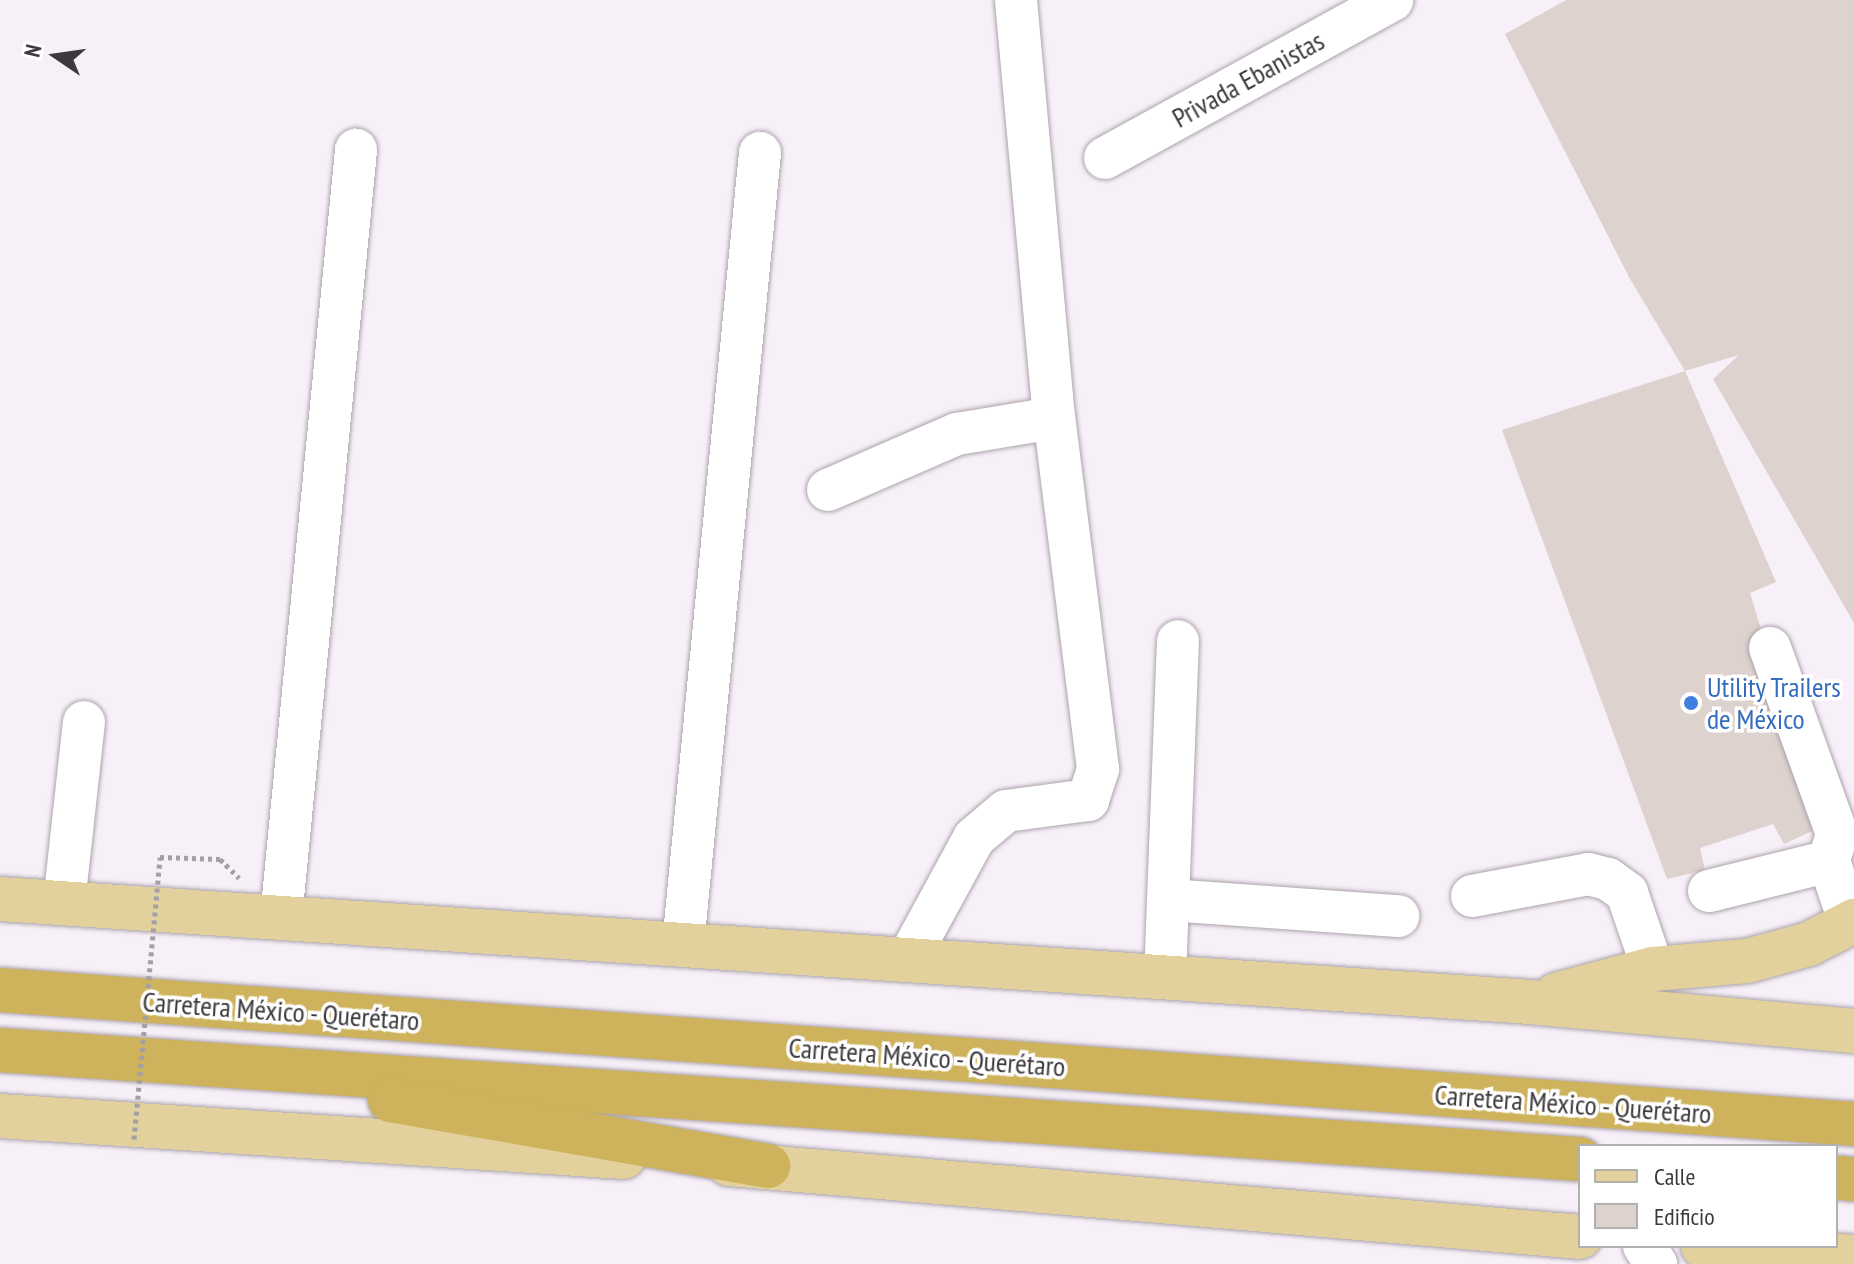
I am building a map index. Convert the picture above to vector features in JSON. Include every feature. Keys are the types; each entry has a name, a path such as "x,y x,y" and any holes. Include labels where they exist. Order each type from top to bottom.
{"highway":[{"name":"Carretera México - Querétaro","path":"0,990 1854,1124"},
{"name":"Carretera México - Querétaro","path":"0,1050 1578,1159"},
{"path":"171,1062 768,1166"}],"main road":[{"path":"0,899 1529,1002 1854,1031"},
{"path":"1529,1002 1653,969 1747,961 1809,944 1852,922"},
{"path":"0,1116 768,1166 1578,1237"},
{"path":"1479,1230 1519,1264"},
{"path":"1730,1248 1854,1257"}],"lane":[{"path":"907,961 974,838 1006,811 1088,800 1098,769 1054,418 1016,0"},
{"name":"Privada Ebanistas","path":"1105,158 1392,0"},
{"path":"281,918 356,150"},
{"path":"683,945 760,153"},
{"path":"828,490 957,434 1054,418"},
{"path":"1165,978 1178,641"},
{"path":"1770,648 1837,834 1829,861 1852,922"},
{"path":"64,903 84,722"},
{"path":"1709,891 1829,861"},
{"path":"1472,896 1588,874 1608,879 1627,893 1653,969"},
{"path":"1168,900 1398,916"}],"path":[{"path":"134,1139 160,857 220,859"}],"building":[{"path":"1566,0 1854,0 1854,623 1713,379 1739,355 1685,371 1630,279 1505,34"},
{"name":"Utility Trailers de México","path":"1685,371 1776,582 1750,593 1821,827 1784,844 1773,824 1700,848 1705,870 1667,879 1502,430"}],"place":[{"name":"Utility Trailers de México","path":"1691,703"}]}
